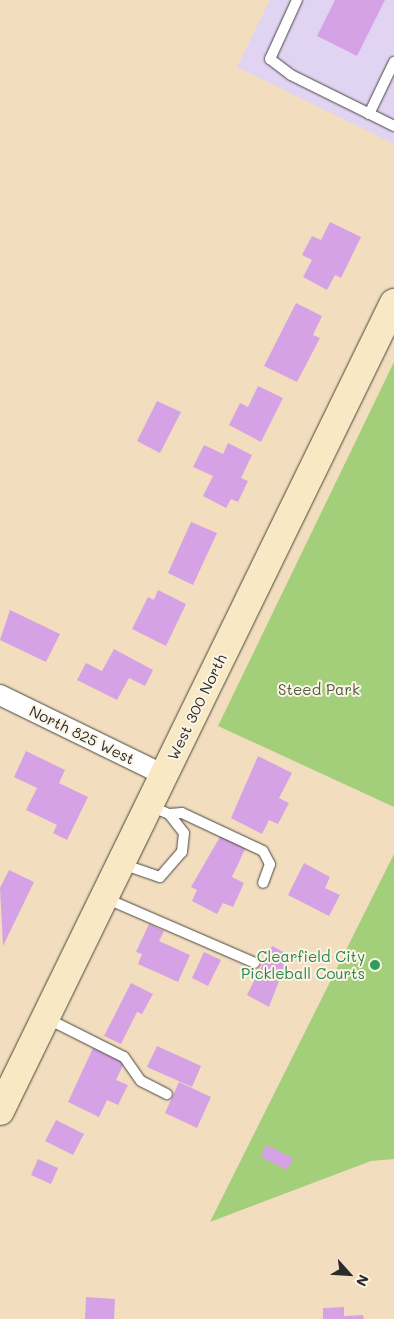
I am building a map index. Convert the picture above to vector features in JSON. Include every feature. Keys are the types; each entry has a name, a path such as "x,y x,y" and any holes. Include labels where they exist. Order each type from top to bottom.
{"main road":[{"name":"West 300 North","path":"0,1110 121,864 159,810 164,775 394,303"}],"street":[{"name":"North 825 West","path":"0,695 164,775"}],"lane":[{"path":"297,0 270,59 291,75 394,126"},
{"path":"370,114 394,62"},
{"path":"121,864 152,878 166,874 186,837 159,810"},
{"path":"159,810 182,813 263,852 270,864 263,883"},
{"path":"104,898 254,963"},
{"path":"46,1018 124,1057 141,1081 167,1094"}],"shaded area":[{"path":"270,0 394,0 394,144 237,67"}],"green space":[{"name":"Steed Park","path":"394,362 394,807 218,726"},
{"path":"394,854 394,1159 371,1161 210,1222"}],"building":[{"path":"335,0 385,0 357,56 317,36"},
{"path":"330,222 361,237 341,278 335,275 327,290 303,277 312,260 302,255 312,236 321,240"},
{"path":"296,303 322,316 313,335 320,338 297,382 264,366"},
{"path":"258,386 283,398 261,442 229,425 240,403 248,407"},
{"path":"157,401 181,412 160,453 137,441"},
{"path":"228,443 252,455 241,478 248,481 238,502 231,499 226,508 203,496 213,476 193,467 204,445 223,454"},
{"path":"191,522 217,533 193,585 168,573"},
{"path":"158,590 186,604 166,646 132,629 148,597 154,600"},
{"path":"10,610 60,634 46,662 0,640"},
{"path":"114,649 153,670 145,686 129,678 117,700 77,680 86,663 102,671"},
{"path":"26,751 65,770 59,783 88,797 67,840 53,833 57,825 26,810 37,788 14,777"},
{"path":"258,756 292,773 279,798 289,803 278,824 269,820 262,834 231,818"},
{"path":"221,835 246,847 232,877 244,883 233,907 223,903 217,914 192,901 197,890 191,887"},
{"path":"304,863 330,877 325,888 340,895 329,916 288,895"},
{"path":"9,870 34,882 3,946 0,888"},
{"path":"149,924 164,931 159,941 190,955 178,982 138,964 142,954 136,952"},
{"path":"272,946 289,955 269,1007 247,995"},
{"path":"204,952 221,960 208,986 192,978"},
{"path":"131,983 153,994 142,1014 137,1012 121,1044 104,1036"},
{"path":"157,1046 201,1066 192,1087 147,1067"},
{"path":"93,1048 124,1063 116,1080 128,1085 118,1105 107,1100 99,1117 68,1102"},
{"path":"179,1082 211,1097 197,1128 165,1113"},
{"path":"56,1120 84,1134 73,1155 45,1141"},
{"path":"266,1145 293,1158 287,1170 261,1157"},
{"path":"38,1159 58,1168 51,1184 31,1175"},
{"path":"86,1297 115,1299 114,1319 85,1319"},
{"path":"344,1307 344,1316 363,1315 364,1319 323,1319 323,1308"}],"place":[{"name":"Clearfield City Pickleball Courts","path":"375,965"}]}
